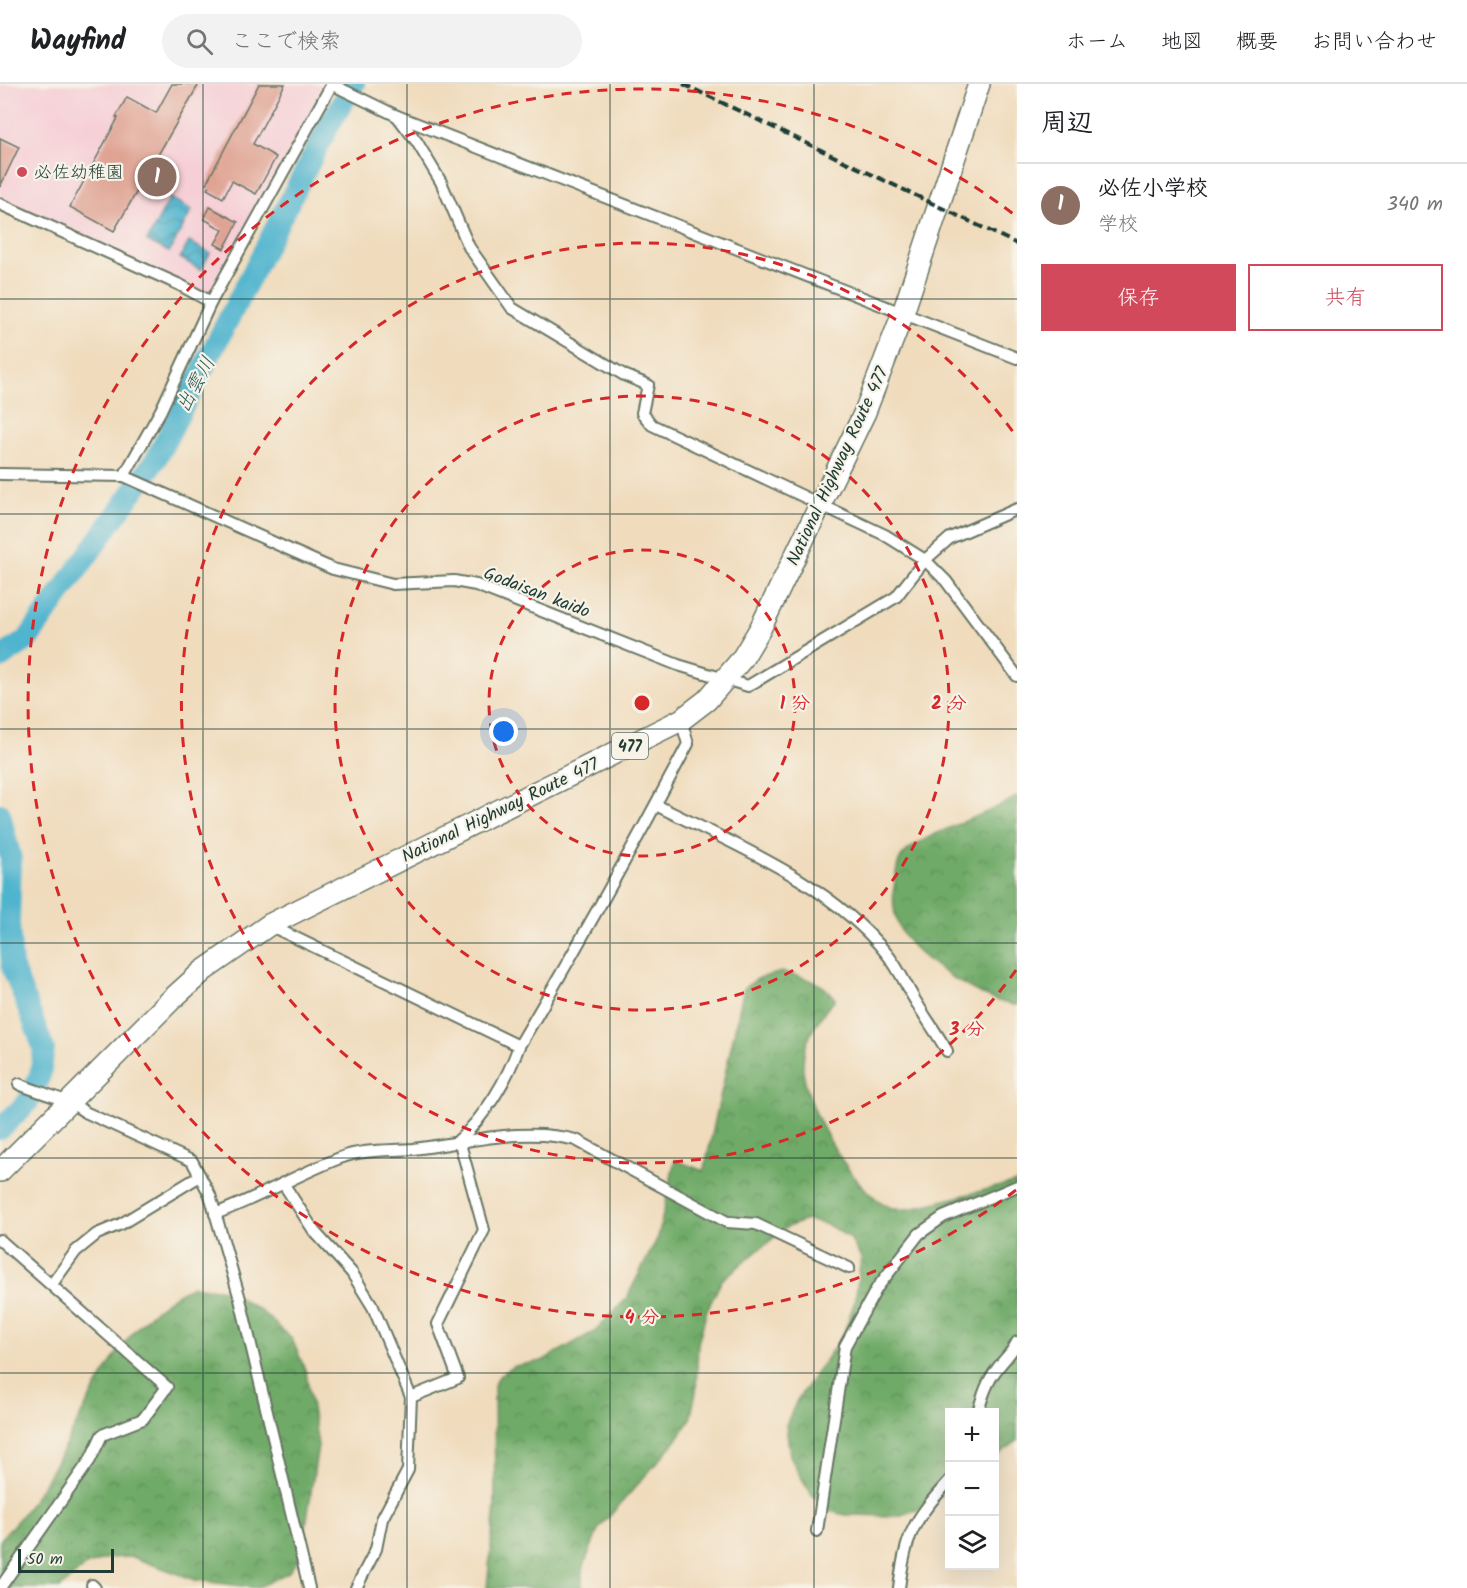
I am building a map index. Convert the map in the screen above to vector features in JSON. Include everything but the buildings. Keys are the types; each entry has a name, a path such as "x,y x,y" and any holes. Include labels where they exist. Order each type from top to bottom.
{"highway":[{"name":"National Highway Route 477","path":"0,1171 195,978 269,925 681,720 707,700 726,681 760,629 865,412 903,313 979,84"}],"street":[{"path":"128,478 211,302 334,86 396,116 1017,358"},
{"path":"396,116 417,142 441,182 470,247 512,308 624,375 648,385 642,413 652,425 885,535 925,560 946,581 1017,676"},
{"path":"0,204 180,285 211,302"},
{"name":"Godaisan kaido","path":"0,474 128,478 333,569 393,584 454,580 476,585 678,666 748,686 799,653 836,634 896,597 925,560 950,538 1017,509"},
{"path":"459,1140 478,1122 513,1063 519,1046 603,905 656,806 687,744 681,720"},
{"path":"656,806 790,873 852,918 886,952 903,975 917,1003 947,1051"},
{"path":"269,925 519,1046"},
{"path":"19,1084 49,1097 70,1101 85,1112 192,1161 210,1195 240,1299 309,1588"},
{"path":"215,1214 247,1202 343,1156 438,1145 459,1140 525,1135 561,1136 576,1140 727,1222 756,1224 849,1268"},
{"path":"411,1397 458,1378 438,1324 484,1230 459,1140"},
{"path":"52,1284 76,1251 97,1234 121,1224 200,1176"},
{"path":"283,1183 314,1231 352,1273 373,1307 411,1397 408,1470 382,1519 376,1549 356,1588"},
{"path":"817,1531 845,1346 877,1288 919,1234 943,1216 1017,1186"},
{"path":"0,1240 167,1387 143,1419 102,1435 90,1460 0,1588"},
{"path":"979,1408 982,1396 995,1370 1017,1342"},
{"path":"899,1588 904,1550 910,1529 920,1513 945,1486"}],"shaded area":[{"path":"0,84 320,84 324,89 208,294 0,200"}],"green space":[{"path":"1017,796 1017,1005 988,997 971,989 938,968 911,945 903,934 895,915 894,888 898,864 911,848"},
{"path":"782,972 805,978 825,988 835,999 817,1023 808,1040 803,1058 806,1085 812,1104 834,1148 862,1186 877,1200 894,1209 910,1209 1017,1182 1017,1441 999,1454 999,1408 945,1408 945,1493 928,1506 898,1516 846,1515 832,1512 812,1495 790,1455 786,1425 797,1400 843,1335 855,1301 861,1258 850,1238 828,1225 807,1220 787,1227 722,1280 707,1310 698,1343 696,1392 690,1420 676,1441 599,1528 584,1565 581,1588 487,1588 495,1505 494,1385 500,1375 515,1366 542,1361 595,1331 626,1299 658,1237 675,1160 704,1171 744,988 759,978"},
{"path":"193,1286 226,1290 260,1310 292,1339 306,1372 318,1445 302,1553 289,1572 257,1588 195,1580 132,1557 108,1558 85,1566 60,1588 0,1588 0,1539 27,1509 49,1475 108,1367 131,1335 159,1307"}],"water":[{"path":"170,198 192,210 169,252 147,241"},
{"path":"189,242 210,253 201,270 180,258"}],"waterway":[{"name":"出雲川","path":"0,658 27,640 156,459 329,125 354,84"},
{"name":"出雲川","path":"0,814 11,859 9,923 12,966 44,1049 40,1075 28,1102 0,1129"}],"railway":[{"path":"683,84 1017,244"}],"place":[{"name":"必佐幼稚園","path":"22,172"},
{"name":"必佐小学校","path":"157,177"}]}
